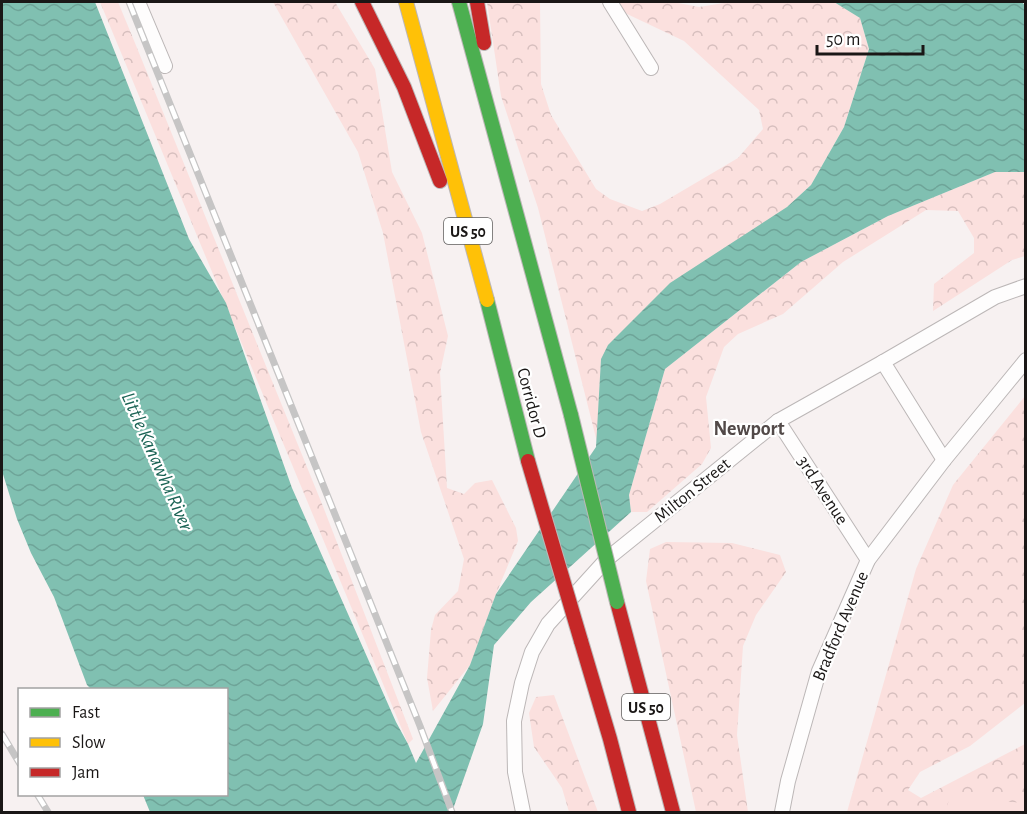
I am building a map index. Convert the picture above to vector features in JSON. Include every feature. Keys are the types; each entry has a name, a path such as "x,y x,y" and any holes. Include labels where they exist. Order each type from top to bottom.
{"highway":[{"path":"362,2 404,87 490,311"},
{"name":"Corridor D","path":"406,2 490,311 528,461 610,739 629,813"},
{"name":"Corridor D","path":"459,2 571,415 617,602 673,813"},
{"path":"477,2 502,164"}],"street":[{"path":"138,2 165,66"},
{"path":"610,2 651,68"},
{"name":"Milton Street","path":"523,813 515,772 514,721 522,683 532,652 548,624 608,559 778,421 995,297 1026,286"},
{"name":"Bradford Avenue","path":"782,813 788,781 819,671 868,560 944,460 1026,360"},
{"path":"883,362 944,460"},
{"name":"3rd Avenue","path":"778,421 868,560"}],"green space":[{"path":"100,2 118,2 324,509 413,739 408,744"},
{"path":"273,2 335,2 375,69 392,172 422,233 448,336 440,373 447,488 464,494 475,483 492,480 516,528 518,541 470,665 433,711 427,678 431,630 435,615 458,591 464,559 421,432 383,233 358,152"},
{"path":"487,2 540,2 541,84 551,115 596,189 610,199 642,211 660,204 738,158 763,129 759,110 684,41 625,13 614,2 673,2 699,7 730,2 834,2 860,18 869,49 844,127 811,185 601,359 597,442 538,208 501,96"},
{"path":"995,172 1025,172 1025,256 1012,260 933,311 934,284 974,253 974,238 958,211 926,210 843,262 783,314 738,334 724,347 706,397 711,448 702,464 647,512 631,512 629,495 665,369 801,262 888,216"},
{"path":"1025,396 1025,703 970,746 920,772 908,790 921,798 1025,744 1025,812 847,812 916,569 953,485"},
{"path":"666,542 732,543 780,555 786,572 756,615 743,646 737,735 748,812 696,812 646,581 650,549"},
{"path":"554,695 598,812 569,812 562,788 534,747 529,713 536,697"},
{"path":"950,797 1025,803 1025,812 945,812"}],"water":[{"name":"Little Kanawha River","path":"2,2 95,2 189,239 226,303 292,488 416,763 470,665 496,594 596,447 601,359 608,345 670,283 787,207 811,185 844,127 869,49 860,18 834,2 1022,2 1026,7 1025,172 995,172 888,216 801,262 665,369 629,495 631,512 531,602 494,645 483,724 452,812 150,812 143,796 228,796 228,688 90,688 54,597 31,553 17,519 2,471"}],"railway":[{"path":"129,2 420,726 452,812"},
{"path":"2,734 18,761"},
{"path":"38,796 48,812"}],"traffic: fast":[{"path":"459,2 571,415"},
{"path":"487,300 528,461"},
{"path":"571,415 617,602"}],"traffic: slow":[{"path":"406,2 487,300"}],"traffic: jam":[{"path":"362,2 404,87 440,181"},
{"path":"477,2 484,43"},
{"path":"528,461 581,641"},
{"path":"617,602 673,812"},
{"path":"581,641 629,812"}],"district":[{"name":"Newport","path":"749,428"}]}
